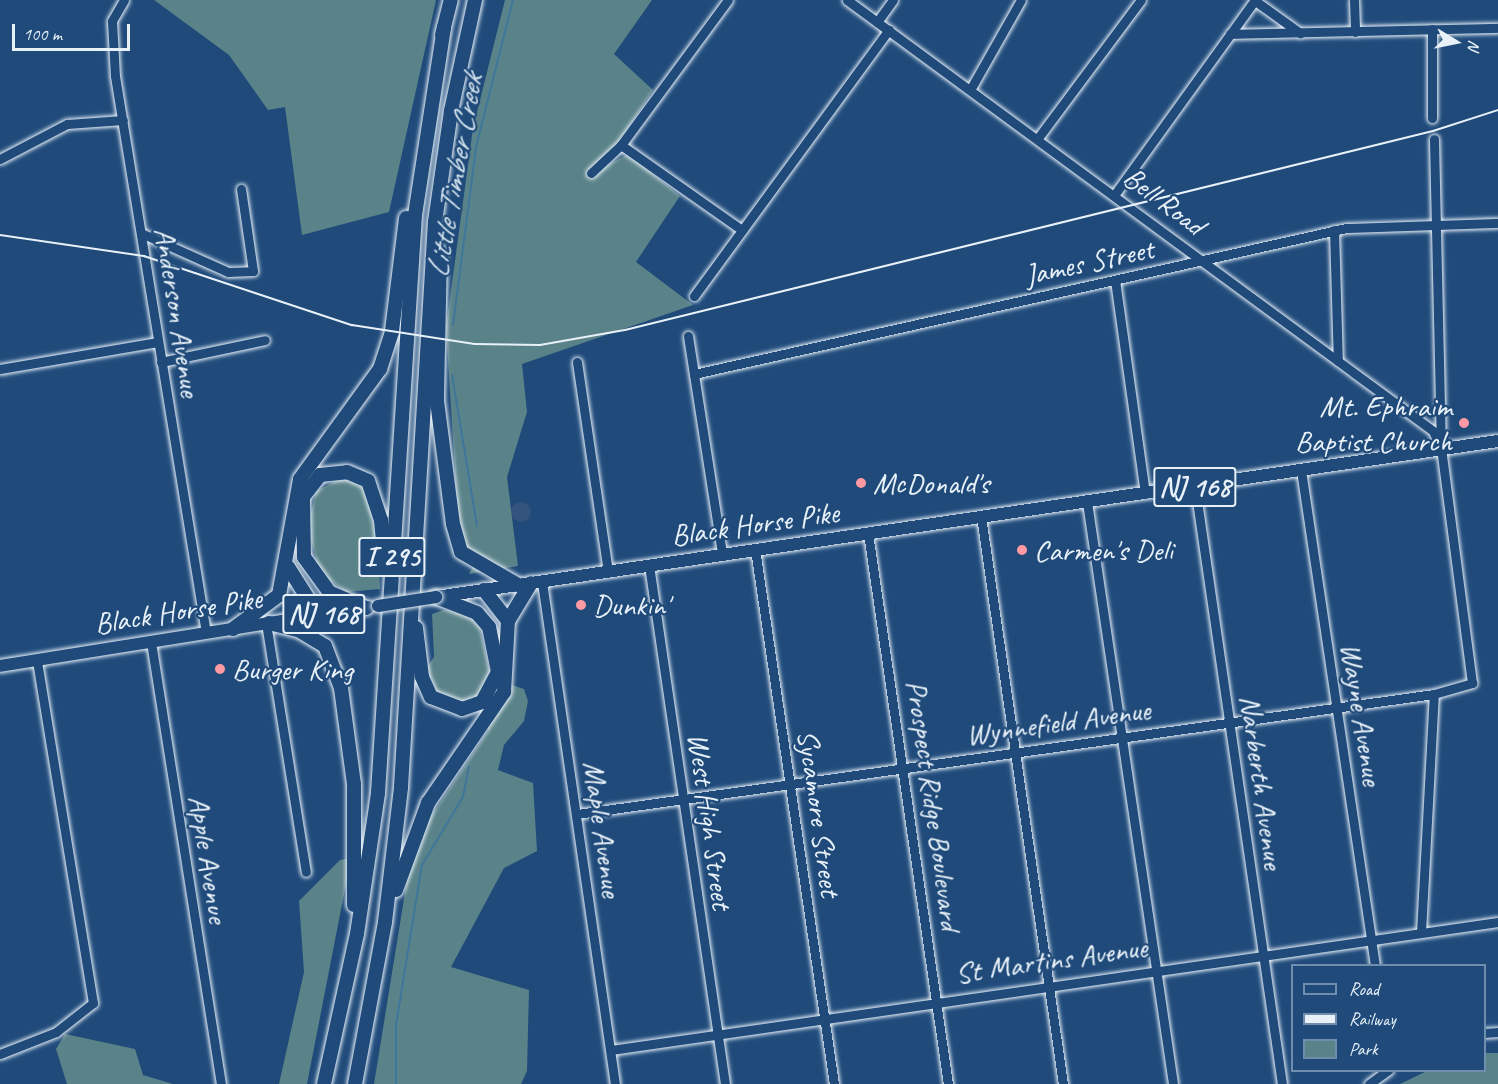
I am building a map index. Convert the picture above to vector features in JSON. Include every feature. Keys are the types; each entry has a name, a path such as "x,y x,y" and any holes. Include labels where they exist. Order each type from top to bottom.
{"highway":[{"name":"I 295","path":"324,1084 357,934 378,792 416,215 444,27 452,0"},
{"name":"I 295","path":"356,1084 385,922 401,787 413,568 442,165 475,0"},
{"path":"233,629 279,595 287,553 291,505 300,479 384,356 420,118 444,27"},
{"path":"385,922 428,803 504,692 508,621 530,584 461,552 453,524 437,401 442,165"},
{"path":"372,607 330,593 304,557 303,497 320,475 360,476 375,495 384,550 386,658"},
{"path":"287,553 288,571 299,590 312,605 330,613"},
{"path":"413,568 427,691 444,705 469,709 493,687 497,650 477,613 436,597"},
{"path":"484,590 508,621"},
{"path":"268,623 300,631 325,646 341,688 354,784 357,934"}],"main road":[{"name":"Black Horse Pike","path":"530,584 868,532 1195,487 1498,441"},
{"name":"NJ 168","path":"436,597 530,584"},
{"name":"Black Horse Pike","path":"0,666 436,597"}],"street":[{"name":"Anderson Avenue","path":"124,0 112,21 111,38 206,633"},
{"path":"591,173 621,145 728,0"},
{"name":"Bell Road","path":"848,0 1115,194 1433,431 1441,449"},
{"path":"877,22 893,0"},
{"path":"970,90 1021,0"},
{"path":"1038,138 1141,0"},
{"path":"1115,194 1255,0 1300,33"},
{"path":"1354,0 1355,32"},
{"path":"1230,34 1498,28"},
{"path":"1432,29 1432,118"},
{"path":"694,296 889,30"},
{"path":"0,159 58,128 123,120"},
{"path":"1434,138 1441,449"},
{"path":"621,145 742,230"},
{"path":"141,233 228,272 253,271 241,189"},
{"name":"James Street","path":"694,374 1334,230 1498,223"},
{"path":"1334,230 1338,361"},
{"path":"1115,280 1145,494"},
{"path":"688,336 722,554"},
{"path":"161,362 265,340"},
{"path":"0,369 158,342"},
{"path":"577,362 608,572"},
{"name":"Wynnefield Avenue","path":"577,814 683,801 1336,706 1434,694 1472,683 1441,449"},
{"name":"Wayne Avenue","path":"1300,470 1375,964"},
{"name":"Narberth Avenue","path":"1195,487 1282,1084"},
{"path":"1087,502 1173,1084"},
{"path":"981,516 1064,1084"},
{"name":"Prospect Ridge Boulevard","path":"868,532 905,768 948,1084"},
{"name":"Sycamore Street","path":"755,549 834,1084"},
{"name":"West High Street","path":"649,565 725,1084"},
{"name":"Maple Avenue","path":"530,584 577,814 615,1084"},
{"path":"268,623 306,872"},
{"name":"Apple Avenue","path":"151,642 221,1084"},
{"path":"0,1054 82,1015 93,1003 37,660"},
{"path":"1421,932 1434,694"},
{"name":"St Martins Avenue","path":"611,1050 825,1019 937,1000 1498,922"},
{"path":"1369,1084 1387,1072"}],"shaded area":[{"path":"517,502 525,502 531,508 531,516 525,522 517,522 511,516 511,508"}],"green space":[{"path":"154,0 436,0 389,212 302,235 285,107 268,110 229,55"},
{"path":"505,0 652,0 614,54 653,90 602,168 628,154 680,196 636,262 693,305 522,364 527,412 507,477 518,566 469,574 475,562 459,536 446,327 473,128"},
{"path":"344,477 366,490 378,544 380,589 346,592 319,572 308,526 316,491"},
{"path":"443,610 463,612 479,624 491,678 524,689 528,701 524,721 504,745 498,770 533,783 537,851 504,868 451,967 529,990 527,1071 521,1084 374,1084 413,843 488,731 482,693 464,705 443,703 426,669 434,657 432,614"},
{"path":"351,858 307,1084 279,1084 304,972 299,901 340,860"},
{"path":"65,1034 135,1049 143,1075 173,1084 67,1084 56,1049"},
{"path":"1486,1053 1498,1053 1498,1084 1400,1084 1425,1072 1486,1072"}],"waterway":[{"name":"Little Timber Creek","path":"453,325 476,147 513,0"},
{"name":"Little Timber Creek","path":"452,375 477,526"},
{"name":"Little Timber Creek","path":"396,1084 396,1025 422,865 463,797 469,767"}],"railway":[{"path":"0,235 144,256 352,325 475,344 540,345 625,330 1433,131 1498,110"}],"place":[{"name":"Mt. Ephraim Baptist Church","path":"1464,423"},
{"name":"McDonald's","path":"861,483"},
{"name":"Carmen's Deli","path":"1022,550"},
{"name":"Dunkin'","path":"581,605"},
{"name":"Burger King","path":"220,669"}]}
